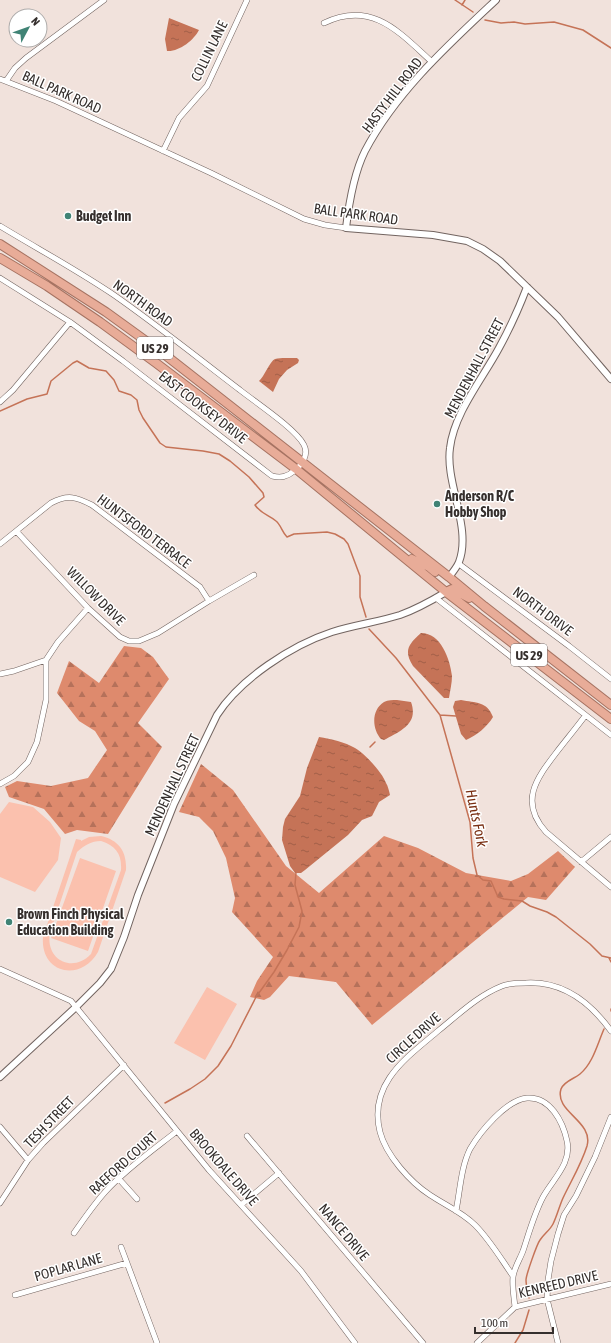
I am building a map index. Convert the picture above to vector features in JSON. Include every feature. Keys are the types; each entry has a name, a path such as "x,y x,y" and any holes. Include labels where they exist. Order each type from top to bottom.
{"highway":[{"name":"US 29","path":"0,244 51,275 164,354 611,705"},
{"name":"US 29","path":"0,258 47,286 100,322 296,469 446,592 611,719"},
{"path":"400,554 429,567 444,578 449,577"},
{"path":"446,592 452,589 484,606"}],"street":[{"path":"6,81 15,68 104,0"},
{"name":"COLLIN LANE","path":"163,151 179,118 207,86 247,0"},
{"name":"HASTY HILL ROAD","path":"346,228 356,178 365,152 388,115 432,62 496,0"},
{"path":"324,23 334,17 357,12 377,16 397,30 432,62"},
{"name":"BALL PARK ROAD","path":"0,79 56,101 304,219 325,225 346,228 433,235 467,241 483,249 500,261 558,317 611,379"},
{"name":"NORTH ROAD","path":"0,226 115,296 271,414 296,435 304,445 306,454 303,463"},
{"name":"EAST COOKSEY DRIVE","path":"0,278 70,322 272,476 280,478 289,475 303,463"},
{"name":"MENDENHALL STREET","path":"449,577 459,564 462,552 462,534 449,460 450,447 458,419 470,395 499,349 527,287"},
{"path":"0,402 14,390 70,322"},
{"name":"HUNTSFORD TERRACE","path":"0,544 17,532 51,503 60,498 70,497 80,499 92,505 200,588 209,601"},
{"name":"WILLOW DRIVE","path":"17,532 88,608 120,637 129,641 139,641 158,633 209,601 254,576"},
{"name":"NORTH DRIVE","path":"459,564 611,679"},
{"name":"MENDENHALL STREET","path":"0,1077 76,1007 100,983 111,969 174,804 218,714 225,702 234,692 260,671 290,651 310,641 332,632 399,615 418,608 446,592"},
{"path":"436,598 611,735"},
{"path":"0,784 14,776 28,762 37,742 46,700 46,660 58,642 88,608"},
{"path":"0,674 14,671 46,660"},
{"path":"585,716 541,772 534,787 533,804 539,825 611,887"},
{"path":"581,862 611,837"},
{"name":"BROOKDALE DRIVE","path":"0,969 70,1001 76,1007 209,1170 301,1271 355,1343"},
{"name":"CIRCLE DRIVE","path":"513,1276 487,1239 475,1225 456,1211 428,1194 407,1175 386,1148 380,1131 378,1114 382,1090 390,1075 399,1065 469,1006 486,994 511,984 540,982 560,988 581,1000 611,1031"},
{"name":"TESH STREET","path":"0,1203 28,1160 58,1128 124,1065"},
{"path":"456,1211 464,1166 469,1150 490,1122 515,1102 527,1098 539,1099 546,1104 562,1124 568,1148 567,1157 562,1168 543,1198 513,1276 515,1307"},
{"path":"558,1343 547,1299 549,1273 558,1234 564,1215 576,1196 595,1157 611,1117"},
{"path":"0,1127 28,1160"},
{"name":"RAEFORD COURT","path":"74,1233 97,1201 119,1179 177,1131"},
{"name":"NANCE DRIVE","path":"248,1136 423,1343"},
{"path":"241,1205 279,1173"},
{"path":"119,1179 137,1199"},
{"path":"120,1247 157,1343"},
{"name":"POPLAR LANE","path":"15,1295 127,1263"},
{"name":"KENREED DRIVE","path":"477,1343 515,1307 611,1284"}],"green space":[{"path":"124,646 141,648 153,657 169,679 138,723 162,747 108,834 77,830 65,834 44,809 9,797 5,787 17,781 51,786 88,778 107,750 95,731 79,721 57,693 69,661 99,683"},
{"path":"201,764 233,790 286,866 319,893 384,836 418,848 466,873 511,881 528,874 558,851 575,867 546,900 528,897 372,1025 336,982 289,976 270,997 264,1000 250,997 257,981 273,957 232,912 235,898 226,858 213,831 199,817 179,812"}],"shaded area":[{"path":"9,802 33,807 50,822 61,838 58,860 35,892 0,877 0,814"},
{"path":"101,836 113,840 123,852 126,870 98,952 90,962 81,968 63,970 54,966 48,959 44,949 43,937 76,839 81,841 89,837","holes":["97,841 111,845 117,851 120,859 121,870 91,954 84,960 76,963 62,961 52,950 50,933 77,852 85,845"]},
{"path":"80,858 116,871 88,951 51,938"},
{"path":"207,987 237,1004 205,1060 174,1043"}],"water":[{"path":"169,18 199,30 194,38 186,45 172,51 167,51 165,39"},
{"path":"277,358 297,358 299,360 298,363 287,370 279,379 273,392 259,381 273,360"},
{"path":"421,633 434,637 447,655 452,676 449,698 444,698 413,666 408,656 408,651 411,644"},
{"path":"389,700 411,702 413,710 410,721 402,730 384,740 381,739 376,730 374,720 377,710 384,702"},
{"path":"461,700 476,702 484,705 491,712 493,717 488,724 474,736 466,740 461,734 453,707 455,701"},
{"path":"319,737 342,742 364,754 381,774 390,795 379,802 372,816 362,820 348,835 301,873 295,873 290,866 282,840 283,827 285,819 300,796 307,768"}],"waterway":[{"path":"455,0 473,12"},
{"path":"462,5 465,0"},
{"path":"485,20 501,23 514,22 525,24 554,22 583,30 611,48"},
{"name":"Hunts Fork","path":"0,411 27,399 47,394 51,381 77,361 89,368 106,371 114,380 119,391 131,395 137,400 139,410 143,418 160,443 166,447 219,454 249,477 263,493 264,497 255,505 278,523 287,537 294,534 327,532 344,539 348,544 360,576 360,597 366,617"},
{"name":"Hunts Fork","path":"369,629 396,658 440,715 470,822 473,858 477,875 483,880 491,881 498,897 522,901 530,906 547,912 556,917 590,944 602,956 611,958"},
{"path":"440,715 456,716"},
{"path":"370,747 375,742"},
{"path":"165,1103 205,1079 218,1066 231,1046 256,997 274,972 287,950 299,927 302,911 295,885 296,872"},
{"name":"Hunts Fork","path":"609,958 611,962"},
{"path":"529,1298 526,1280 534,1253 540,1240 553,1224 563,1198 587,1146 588,1137 585,1130 563,1104 560,1097 561,1089 562,1086 580,1074 588,1065 604,1029"},
{"path":"515,1343 523,1330 529,1310"}],"place":[{"name":"Budget Inn","path":"68,216"},
{"name":"Anderson R/C Hobby Shop","path":"437,504"},
{"name":"Brown Finch Physical Education Building","path":"9,922"}]}
